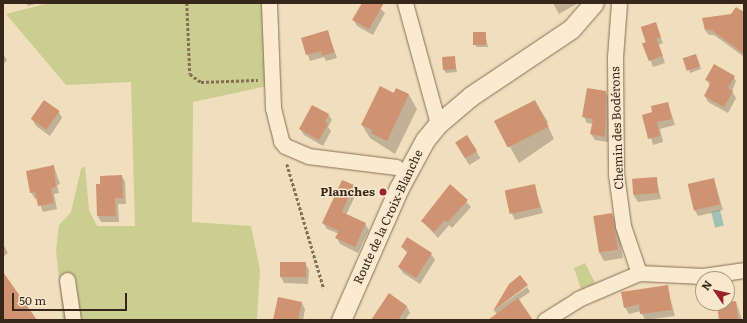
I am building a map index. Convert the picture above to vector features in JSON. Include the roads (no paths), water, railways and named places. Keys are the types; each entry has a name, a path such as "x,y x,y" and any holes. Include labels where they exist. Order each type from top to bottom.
{"street":[{"path":"269,3 273,108 280,136 285,146 308,156 396,167"},
{"path":"405,3 438,124"},
{"name":"Route de la Croix-Blanche","path":"341,320 413,160 438,124 471,96 571,29 594,3"},
{"name":"Chemin des Bodérons","path":"619,3 615,57 616,174 623,226 639,273"},
{"path":"545,320 578,299 639,273 703,276 744,270"},
{"path":"67,280 73,320"}],"place":[{"name":"Planches","path":"383,192"}]}
